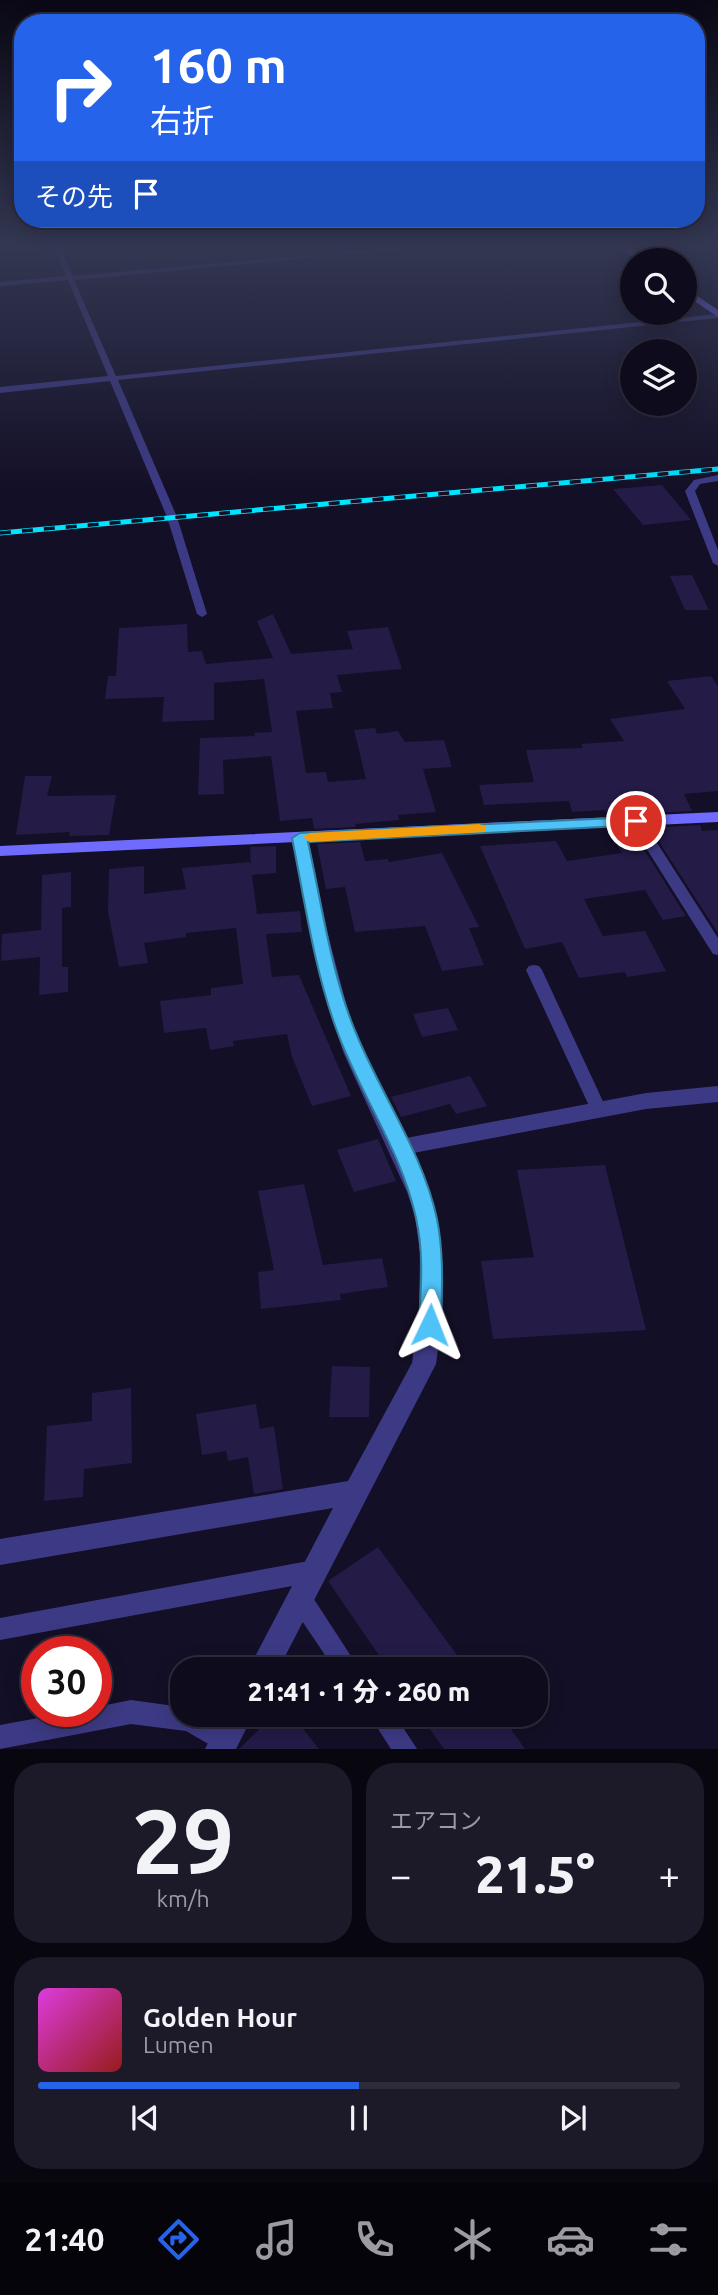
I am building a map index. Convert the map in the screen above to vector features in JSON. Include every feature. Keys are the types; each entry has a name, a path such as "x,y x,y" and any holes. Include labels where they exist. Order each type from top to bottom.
{"street":[{"path":"0,851 718,817"},
{"path":"269,1657 424,1364 430,1325 432,1266 426,1218 400,1147 346,1032 331,984 300,838"},
{"path":"400,1147 646,1101 718,1094"},
{"path":"0,1552 355,1492"}],"lane":[{"path":"92,329 172,517 202,614"},
{"path":"0,390 589,329"},
{"path":"718,478 696,482 690,491 718,563"},
{"path":"636,821 718,950"},
{"path":"534,970 598,1110"},
{"path":"0,1629 314,1571"},
{"path":"300,1598 340,1657"},
{"path":"0,1737 131,1712 189,1720 227,1735"},
{"path":"389,1727 405,1749"}],"building":[{"path":"662,485 691,520 643,525 613,489"},
{"path":"692,575 709,610 685,610 670,576"},
{"path":"273,614 291,654 353,649 347,631 388,627 402,669 337,675 342,692 330,693 333,708 296,711 306,773 326,772 328,782 366,779 354,730 375,728 377,734 398,731 405,742 444,740 452,767 423,769 436,812 398,815 399,820 355,824 356,827 314,829 312,818 280,821 271,756 223,760 224,794 198,795 200,738 255,736 254,733 272,732 264,679 214,683 214,720 162,722 164,697 105,699 108,676 116,676 119,628 187,624 188,652 202,651 206,664 273,658 257,621"},
{"path":"711,676 718,686 718,791 684,794 692,811 608,815 605,810 572,812 569,801 484,805 479,785 534,782 526,750 583,748 581,744 624,741 610,719 685,709 667,681"},
{"path":"25,776 52,776 47,796 116,795 109,835 69,836 70,832 16,835"},
{"path":"700,825 702,831 718,830 718,933 650,828"},
{"path":"617,829 631,829 686,916 663,920 645,890 584,899 603,936 645,931 666,971 627,977 625,972 579,978 562,942 525,949 480,846 556,841 567,861 622,853 617,845 625,844"},
{"path":"360,842 365,861 388,859 389,862 442,853 479,927 469,928 484,965 442,971 425,926 355,932 345,887 326,889 317,844"},
{"path":"276,846 276,873 252,875 257,914 300,911 302,932 266,934 272,977 299,975 351,1096 312,1106 292,1057 287,1034 233,1041 234,1046 210,1050 206,1028 164,1033 160,1001 211,995 211,988 243,984 236,928 186,933 186,937 144,943 148,963 119,967 108,912 109,869 144,866 144,894 186,889 182,868 250,862 251,868 250,847"},
{"path":"71,872 71,907 62,908 62,967 68,967 68,992 39,995 40,957 1,961 2,934 41,930 42,875"},
{"path":"448,1008 458,1030 422,1037 413,1014"},
{"path":"470,1076 487,1106 456,1114 450,1104 401,1117 391,1097"},
{"path":"378,1139 396,1181 354,1192 337,1150"},
{"path":"605,1165 646,1330 493,1339 481,1261 534,1257 517,1170"},
{"path":"304,1184 323,1265 382,1258 388,1287 340,1294 341,1300 261,1309 258,1272 274,1270 258,1191"},
{"path":"332,1366 370,1367 369,1417 329,1417"},
{"path":"131,1388 132,1463 84,1469 83,1497 44,1501 47,1426 92,1421 92,1393"},
{"path":"256,1404 260,1429 274,1426 283,1489 254,1494 248,1457 228,1461 226,1451 202,1455 196,1414"},
{"path":"378,1547 458,1657 380,1657 328,1581"},
{"path":"262,1727 302,1727 319,1749 239,1749"},
{"path":"428,1727 509,1727 525,1749 444,1749"}],"railway":[{"path":"0,533 718,469"}],"slow traffic":[{"path":"310,837 479,829"}],"route":[{"path":"430,1325 432,1266 426,1218 412,1173 346,1032 331,984 300,838 636,821"}]}
